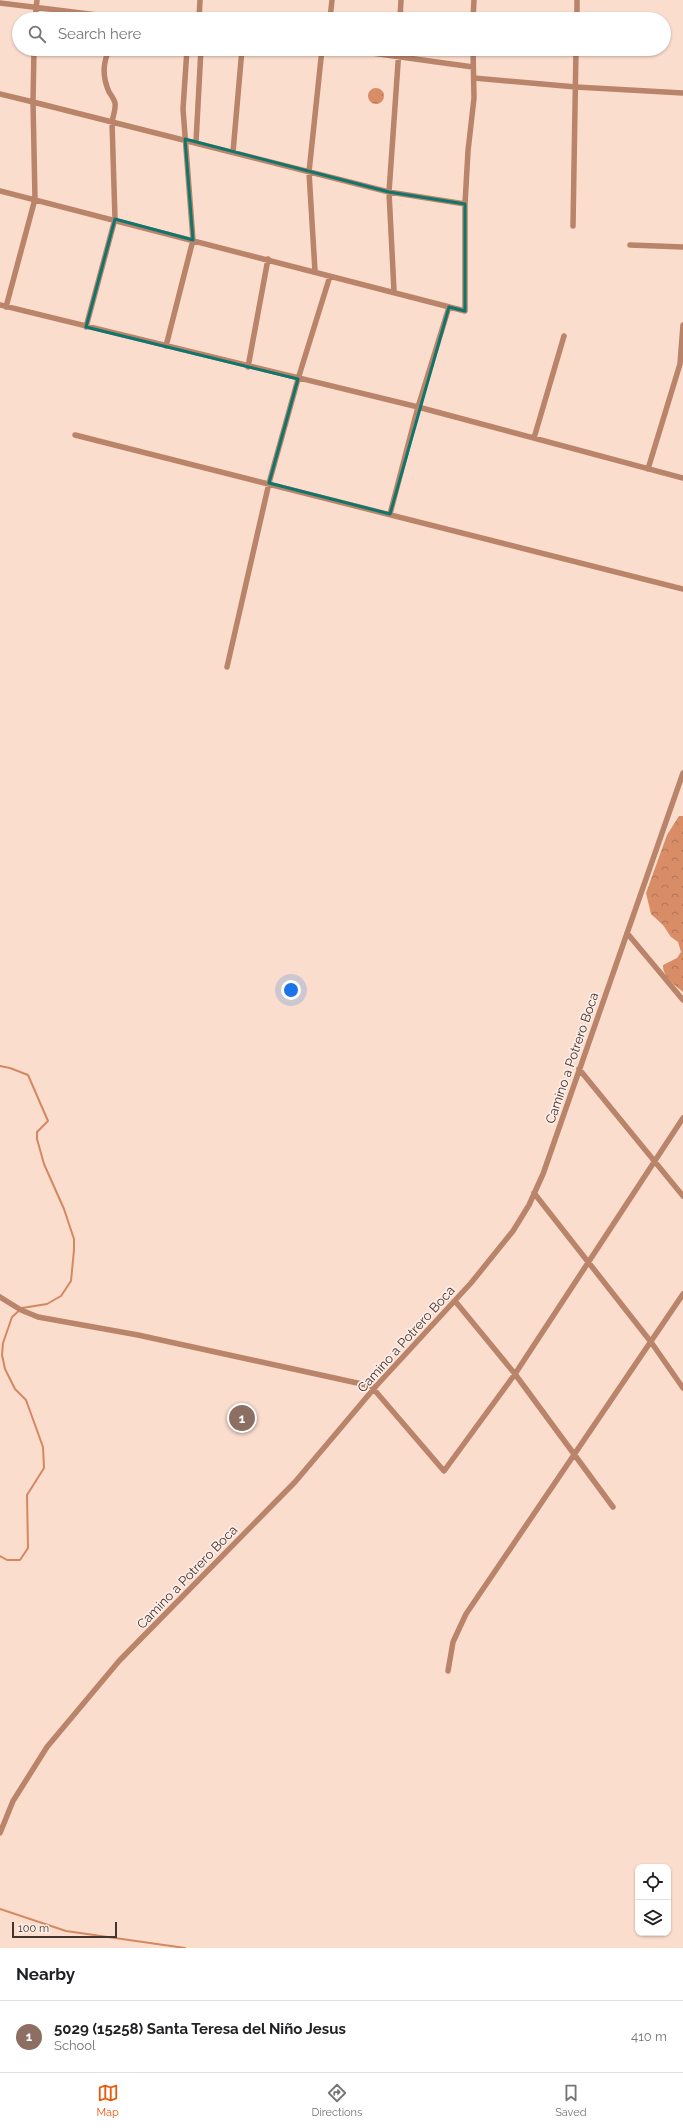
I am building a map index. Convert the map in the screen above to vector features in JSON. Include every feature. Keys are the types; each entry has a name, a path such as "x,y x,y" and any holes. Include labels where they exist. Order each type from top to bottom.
{"street":[{"path":"36,12 37,0"},
{"path":"200,0 200,12"},
{"path":"331,12 332,0"},
{"path":"400,12 401,0"},
{"path":"473,12 474,0"},
{"path":"577,0 577,12"},
{"path":"0,3 68,12"},
{"path":"34,56 33,102 35,199 3,306 248,367 418,407 683,478"},
{"path":"86,327 115,219 112,122 115,101 104,79 106,56"},
{"path":"166,346 192,240 183,109 187,56"},
{"path":"196,142 201,56"},
{"path":"233,152 241,56"},
{"path":"315,271 309,172 321,56"},
{"path":"394,292 389,192 399,56 473,67"},
{"path":"0,191 115,219 465,311 465,204 474,78 473,56"},
{"path":"573,226 576,56"},
{"path":"474,78 576,87 683,93"},
{"path":"0,94 185,139 389,192 465,204"},
{"path":"630,245 683,247"},
{"path":"248,367 268,259"},
{"path":"227,668 269,483 298,379 330,276"},
{"path":"390,514 418,407 449,307"},
{"path":"648,469 681,364 683,325"},
{"path":"534,438 564,336"},
{"path":"75,435 683,589"},
{"name":"Camino a Potrero Boca","path":"0,1833 13,1801 47,1747 114,1666 295,1482 374,1389 455,1301 512,1232 543,1174 683,773"},
{"path":"627,933 683,1000"},
{"path":"579,1069 683,1196"},
{"path":"0,1297 20,1310 38,1317 138,1335 364,1384 374,1389 444,1471 515,1374 589,1264 683,1118"},
{"path":"534,1193 651,1342 683,1388"},
{"path":"448,1671 453,1642 466,1614 683,1294"},
{"path":"455,1301 515,1374 613,1507"}],"highlighted area":[{"path":"185,139 389,192 465,204 465,311 449,307 390,514 269,483 298,379 86,327 115,219 193,240"}],"green space":[{"path":"376,88 382,90 384,96 382,102 376,104 370,102 368,96 370,90"},
{"path":"679,816 683,816 683,992 667,977 663,969 663,965 677,958 681,952 678,942 671,937 663,925 651,914 646,893 667,835"}],"waterway":[{"path":"0,1066 28,1075 48,1121 37,1132 37,1139 44,1164 64,1209 74,1239 71,1281 61,1296 47,1304 22,1308 12,1317 3,1343 2,1355 5,1369 15,1389 26,1400 43,1447 44,1468 27,1495 28,1548 20,1560 7,1560 0,1556"},
{"path":"0,1909 66,1931 185,1948"}],"place":[{"name":"5029 (15258) Santa Teresa del Niño Jesus","path":"242,1418"}]}
